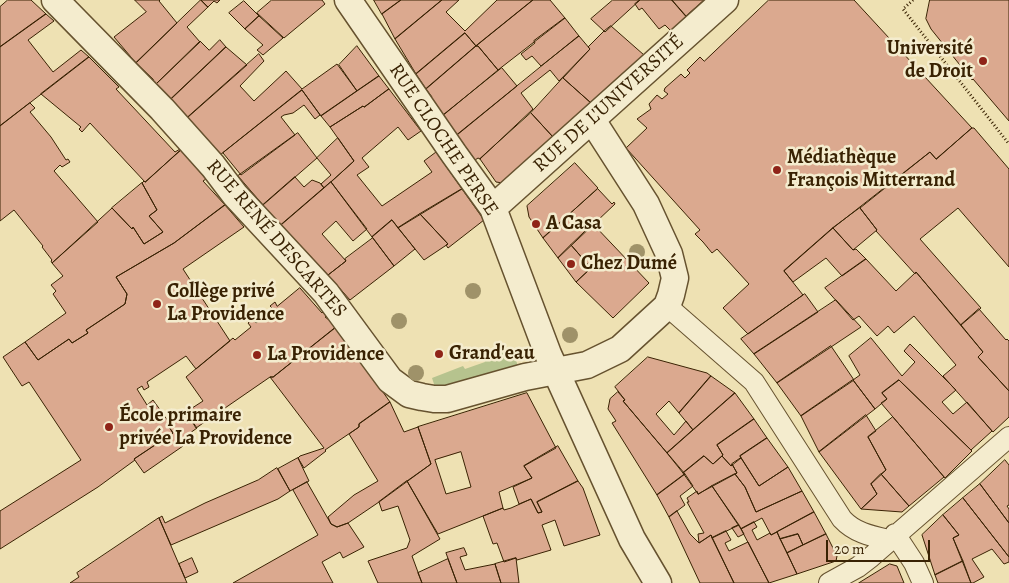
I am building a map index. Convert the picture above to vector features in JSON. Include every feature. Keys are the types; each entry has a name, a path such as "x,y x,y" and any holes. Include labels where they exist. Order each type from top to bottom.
{"street":[{"name":"RUE RENÉ DESCARTES","path":"55,0 162,109 213,166 235,195 326,293 390,380 409,394 434,399 447,399 525,377 587,365 620,349 667,306"},
{"name":"RUE CLOCHE PERSE","path":"348,0 493,208 548,354 632,539 658,583"},
{"name":"RUE DE L'UNIVERSITÉ","path":"493,208 725,0"},
{"path":"592,120 646,204 669,254 675,278 667,306 754,382 849,527 858,532 892,537 914,563 923,583"},
{"path":"829,583 858,568 1009,437"}],"path":[{"path":"913,0 903,9 1009,144"}],"green space":[{"path":"508,349 510,355 514,353 519,370 438,396 432,378 463,366 465,369 485,362 483,357"}],"building":[{"path":"8,0 31,0 46,14 0,47 0,7"},
{"path":"135,0 160,0 177,23 136,63 114,37 146,12"},
{"path":"201,0 208,7 187,27 200,42 155,85 153,79 136,63"},
{"path":"201,0 220,0 217,3 214,1 208,7"},
{"path":"272,0 322,0 325,4 284,38 257,13"},
{"path":"374,0 401,0 382,14"},
{"path":"401,0 442,0 395,39 382,14"},
{"path":"442,0 459,0 446,12 465,31 497,0 533,0 476,46 465,33 416,74 395,39"},
{"path":"533,0 550,0 565,18 498,70 476,46"},
{"path":"613,0 640,0 605,32 591,19"},
{"path":"640,0 672,0 686,16 671,31 665,25 659,29 642,8 639,10 635,4"},
{"path":"672,0 704,0 686,16"},
{"name":"Médiathèque François Mitterrand","path":"769,0 854,0 972,128 936,159 930,152 833,228 784,271 803,295 748,334 723,308 749,284 717,249 712,253 695,234 700,230 626,148 647,128 637,119 651,109 649,104 657,95 662,99 668,94 664,91 665,88 681,74 685,78 690,73 687,70 700,57 704,61"},
{"name":"Université de Droit","path":"930,0 1009,0 1009,121 972,80 931,29 926,19"},
{"path":"244,1 259,16 245,29 229,13"},
{"path":"46,14 54,21 28,40 53,72 81,50 89,57 0,126 0,47"},
{"path":"259,16 283,38 263,55 257,50 263,45 245,29"},
{"path":"565,18 579,36 541,66 532,56 526,60 521,54 535,43 534,41"},
{"path":"611,26 644,55 591,103 563,78 590,49 588,47"},
{"path":"465,33 476,46 426,89 416,74"},
{"path":"579,36 590,49 559,81 550,70 521,93 533,109 480,159 475,160 457,135"},
{"path":"220,40 226,47 170,100 155,85 200,41 209,50"},
{"path":"357,46 379,76 357,91 339,65"},
{"path":"476,46 498,70 441,117 429,98 432,97 426,89"},
{"path":"226,47 247,65 187,118 170,100"},
{"path":"259,54 264,61 240,86 254,101 286,71 302,89 337,64 357,91 321,116 302,90 220,155 187,118"},
{"path":"89,57 119,87 116,89 175,152 181,150 145,182 90,123 82,132 79,129 81,127 41,94"},
{"path":"502,68 517,86 457,135 441,117"},
{"path":"379,76 389,89 364,107 330,127 321,116"},
{"path":"563,78 591,103 553,137 531,113"},
{"path":"389,89 421,131 408,140 398,127 362,158 369,167 357,175 382,206 432,172 424,161 436,152 462,189 398,228 392,220 372,237 331,182 354,161 330,127 364,107"},
{"path":"302,90 320,115 315,119 304,105 293,113 281,117 295,135 241,175 223,153"},
{"path":"30,103 35,108 30,112 51,137 66,160 68,159 70,162 62,167 60,165 54,171 98,222 52,263 43,246 14,210 0,221 0,126"},
{"path":"531,113 553,137 503,183 496,182 480,159"},
{"path":"972,128 1009,169 1009,267 958,208 920,239 981,308 961,325 916,272 915,274 876,231 860,208 930,152 936,159"},
{"path":"298,133 317,158 263,205 238,176"},
{"path":"338,138 354,161 324,188 321,184 331,175 317,158"},
{"path":"181,150 206,179 203,181 225,205 174,243 116,277 127,294 125,304 86,330 88,333 72,343 69,339 38,360 25,342 66,313 53,294 56,291 51,285 63,276 52,263 112,208 132,229 133,227 144,244 163,232 149,216 157,210 142,183"},
{"path":"575,163 598,188 543,238 529,217 527,206"},
{"path":"295,177 304,187 312,180 320,183 324,188 281,225 263,205"},
{"path":"331,182 367,229 353,241 336,221 322,234 346,261 328,275 281,225"},
{"path":"142,183 157,210 149,216 163,232 144,244 133,227 132,229 112,208"},
{"path":"462,189 484,220 448,248 446,245 448,244 420,214"},
{"path":"598,189 612,204 614,202 615,204 558,258 543,238"},
{"path":"225,205 244,227 183,269 230,341 196,369 186,356 147,382 149,387 144,390 142,386 137,389 147,405 153,400 171,425 169,427 173,433 134,459 98,487 0,549 0,511 81,460 29,382 22,386 3,357 25,342 38,360 69,339 72,343 88,333 86,330 125,304 127,294 116,277 174,243"},
{"path":"860,208 877,230 853,250 833,228"},
{"path":"420,214 448,244 424,260 398,228"},
{"path":"392,220 415,249 394,266 372,237"},
{"path":"593,224 649,283 613,318 576,282 591,268 571,245"},
{"path":"833,228 853,250 856,249 866,259 842,276 826,258 793,282 784,271"},
{"path":"373,238 394,266 350,300 328,275 346,261 345,259"},
{"path":"571,245 591,268 576,282 558,258"},
{"path":"866,259 896,291 916,272 983,352 978,357 1009,391 1009,417 993,432 943,376 956,365 914,316 894,333 888,326 877,336 859,316 853,320 825,288"},
{"name":"La Providence","path":"300,288 323,312 325,317 332,322 335,328 273,377 270,377 196,428 186,412 203,401 186,377 233,338 235,340 251,327 248,323 253,319 256,323 273,309 270,306 275,302 277,306"},
{"path":"805,294 818,312 754,354 741,339"},
{"path":"836,300 861,327 777,383 754,354"},
{"path":"979,309 1006,340 1009,341 1009,391 978,357 983,352 961,325"},
{"path":"335,328 347,341 390,402 304,468 298,458 300,456 324,448 270,377 273,377"},
{"path":"871,338 902,376 915,362 904,351 910,344 956,390 942,402 953,414 967,402 992,431 971,450 899,380 882,393 887,399 875,409 853,380 860,375 849,356"},
{"path":"831,346 854,380 801,416 777,383"},
{"path":"648,357 707,373 711,376 679,413 669,401 656,414 674,435 686,421 693,430 667,453 623,401 625,400 615,387"},
{"path":"711,376 735,393 693,430 679,413"},
{"path":"853,380 875,409 819,452 801,416"},
{"path":"899,380 972,451 945,478 881,403 887,399 882,393"},
{"path":"618,392 625,400 623,401 685,474 657,495 612,423 616,421 608,409 610,399"},
{"path":"527,393 556,448 524,466 532,478 499,492 503,508 438,534 407,481 431,464 418,427","holes":["461,452 471,487 446,494 435,460"]},
{"path":"735,393 754,419 717,445 723,455 713,464 704,456 683,473 667,453"},
{"path":"390,402 404,432 418,427 431,464 348,523 337,527 331,524 328,517 354,495 378,481 349,434 359,427 359,424"},
{"path":"187,414 197,428 179,441 183,446 144,473 134,459 173,433 169,427"},
{"path":"866,415 876,431 868,437 886,470 871,484 877,494 861,509 819,452"},
{"path":"893,417 944,477 909,506 881,474 886,470 868,437"},
{"path":"754,419 767,438 740,456 741,458 731,466 722,456 717,445"},
{"path":"767,438 788,467 759,486 740,456"},
{"path":"558,446 578,481 537,502 542,512 538,513 531,499 519,504 513,487 532,478 524,466"},
{"path":"704,456 713,464 722,456 731,466 732,464 737,473 698,494 683,473"},
{"path":"298,458 309,481 290,491 278,469"},
{"path":"741,458 759,486 788,467 802,491 756,512 745,487 735,474 737,473 732,464"},
{"path":"1005,460 1009,465 1009,505 1007,506 1009,509 1009,523 980,484"},
{"path":"277,468 290,491 278,499 171,545 159,518 162,516 165,523 258,480"},
{"path":"685,474 693,486 680,496 685,505 669,517 657,495"},
{"path":"735,474 745,487 756,512 802,491 814,512 771,535 762,518 741,529 712,486"},
{"path":"881,474 909,506 902,512 861,509 877,494 871,484"},
{"path":"407,481 440,539 412,556 422,583 378,583 368,561 407,548 410,540 398,506 382,511 379,502"},
{"path":"578,481 583,488 600,535 564,546 555,520 542,525 551,550 504,562 497,543 493,544 483,516 503,508 504,510 511,508 531,499 538,513 542,512 537,502"},
{"path":"307,482 331,524 337,527 348,523 364,547 343,558 340,552 322,562 333,583 233,583 318,535 293,490"},
{"path":"980,484 1009,523 1009,557 963,498"},
{"path":"712,486 739,525 712,538 711,535 699,543 698,534 704,533 687,502 689,502 687,498 697,491 698,494"},
{"path":"963,498 1009,557 1009,562 1004,564 992,549 972,559 984,577 973,583 971,583 953,538 959,535 943,515"},
{"path":"677,511 690,534 699,543 711,535 734,583 700,583 669,517"},
{"path":"814,512 826,534 803,545 798,534 780,539 777,532"},
{"path":"943,515 959,535 953,538 963,561 935,575 922,535"},
{"path":"159,518 187,583 70,583 79,577 77,573"},
{"path":"754,522 757,527 752,530 757,540 770,533 771,535 777,532 797,574 769,583 741,529"},
{"path":"739,525 744,534 738,537 732,528"},
{"path":"726,531 731,540 725,543 729,551 748,542 769,583 734,583 712,538"},
{"path":"798,534 803,545 787,553 780,539"},
{"path":"826,534 837,556 836,561 797,574 787,553"},
{"path":"464,548 467,555 460,557 465,570 495,564 501,583 457,583 446,553"},
{"path":"192,558 198,572 185,578 179,564"},
{"path":"516,558 519,583 501,583 495,564"},
{"path":"448,559 457,583 422,583 418,573"},
{"path":"963,561 971,583 938,583 935,575"},
{"path":"890,564 897,566 904,583 859,583"}],"place":[{"name":"Université de Droit","path":"983,61"},
{"name":"Médiathèque François Mitterrand","path":"777,170"},
{"name":"A Casa","path":"536,224"},
{"name":"Chez Dumé","path":"571,264"},
{"name":"Collège privé La Providence","path":"157,304"},
{"name":"Grand'eau","path":"439,354"},
{"name":"La Providence","path":"257,355"},
{"name":"École primaire privée La Providence","path":"109,427"}]}
